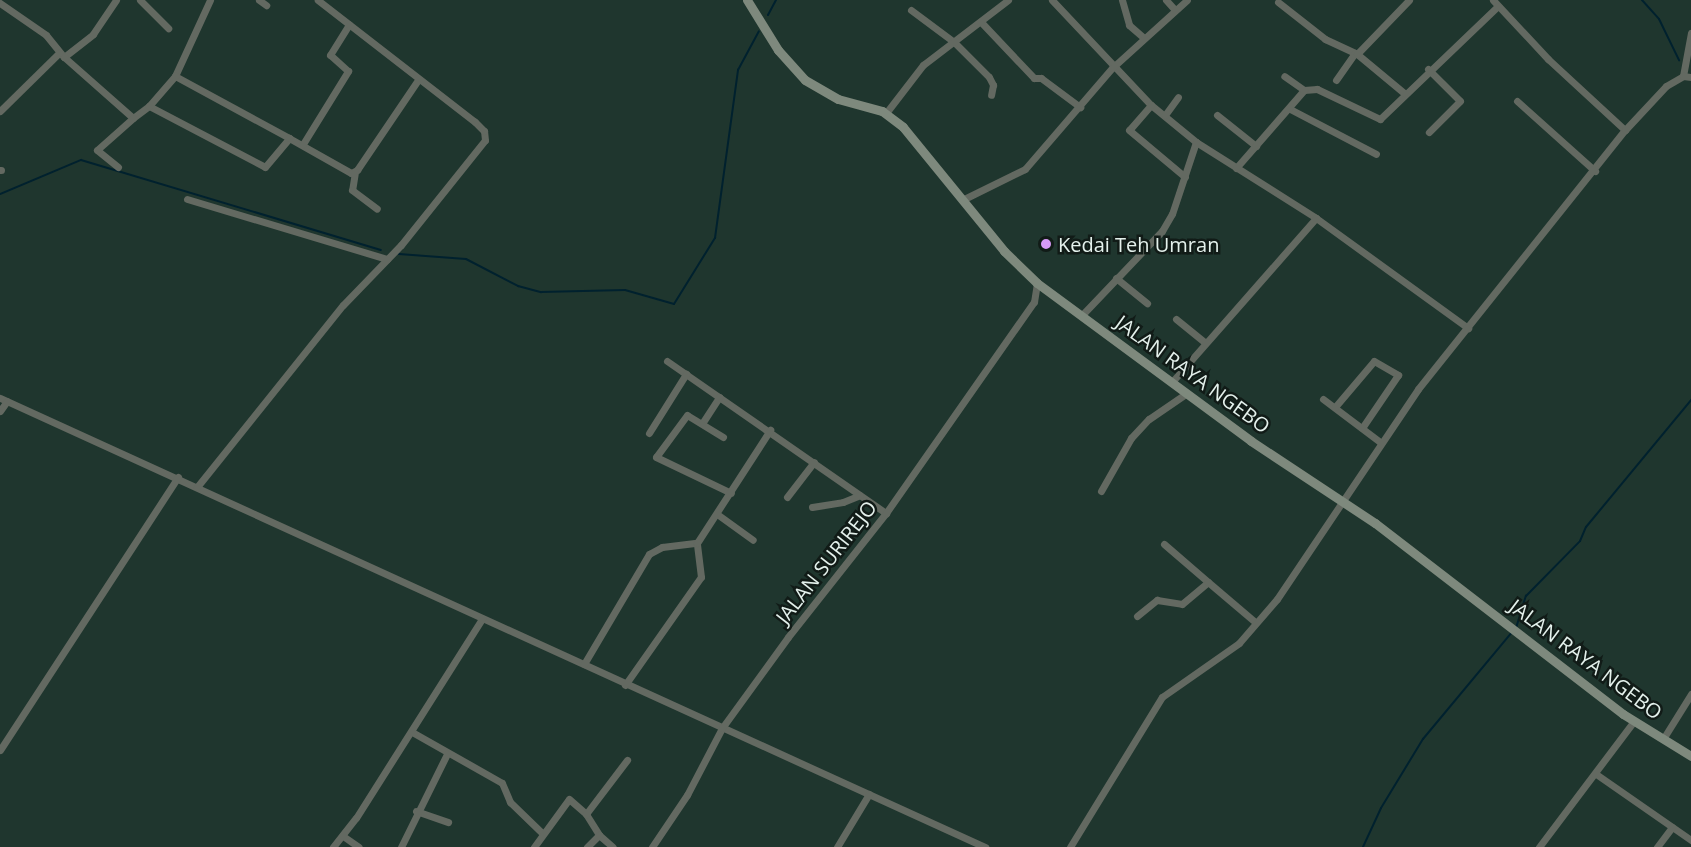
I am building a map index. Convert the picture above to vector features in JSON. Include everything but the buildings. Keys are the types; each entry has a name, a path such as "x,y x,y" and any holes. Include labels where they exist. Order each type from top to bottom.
{"street":[{"path":"0,111 61,55 93,34 116,0"},
{"path":"140,0 168,28"},
{"path":"118,167 97,150 149,106 176,76 210,0"},
{"path":"197,487 343,305 387,259 485,140 484,131 475,122 418,80 318,0"},
{"name":"JALAN RAYA NGEBO","path":"747,0 778,50 805,80 838,99 886,113 903,127 1004,251 1037,283 1251,441 1344,502 1509,623 1634,721 1691,756"},
{"path":"886,113 914,74 1008,0"},
{"path":"1052,0 1112,68 1151,105 1196,142 1316,218 1468,328"},
{"path":"1122,0 1130,25 1143,38"},
{"path":"1166,0 1175,10"},
{"path":"962,200 1025,169 1112,68 1187,0"},
{"path":"1336,80 1356,53 1409,0"},
{"path":"1278,2 1325,39 1356,53 1404,93"},
{"path":"0,3 46,35 61,55 133,118"},
{"path":"1284,76 1304,90 1317,89 1380,119 1496,3 1548,59 1625,130"},
{"path":"911,10 954,42 989,77 993,86 991,95"},
{"path":"981,22 1034,78 1041,78 1080,107"},
{"path":"303,144 348,71 330,55 349,24"},
{"path":"1070,847 1162,697 1239,644 1255,622 1277,599 1344,502 1380,442 1468,328 1625,130 1662,90 1687,76 1691,33"},
{"path":"1428,69 1460,101 1429,132"},
{"path":"176,76 355,172"},
{"path":"377,209 352,190 355,172 418,80"},
{"path":"1236,168 1290,109 1304,90"},
{"path":"1165,115 1178,97"},
{"path":"1517,101 1594,171"},
{"path":"1151,105 1129,130 1185,177"},
{"path":"149,106 265,166 288,138"},
{"path":"1290,109 1376,154"},
{"path":"1217,115 1256,146"},
{"path":"1082,315 1162,231 1185,177 1196,142"},
{"path":"187,199 387,259"},
{"path":"1172,382 1316,218"},
{"path":"1116,278 1147,303"},
{"name":"JALAN SURIREJO","path":"652,847 687,795 722,728 788,637 886,513 1034,302 1037,283"},
{"path":"1034,302 1054,295"},
{"path":"1176,319 1206,343"},
{"path":"667,361 770,430 886,513"},
{"path":"1335,407 1374,361 1398,375 1362,428"},
{"path":"649,433 686,374"},
{"path":"1101,491 1131,438 1149,419 1187,393"},
{"path":"703,422 719,397"},
{"path":"0,411 4,399 178,477 625,685 985,847"},
{"path":"1323,399 1380,442"},
{"path":"723,437 691,415 683,417 656,457 730,493"},
{"path":"625,685 701,577 697,543 770,430"},
{"path":"787,497 814,462"},
{"path":"0,750 178,477"},
{"path":"812,507 843,502 860,495"},
{"path":"717,514 753,540"},
{"path":"584,664 649,554 662,547 697,543"},
{"path":"1164,544 1255,622"},
{"path":"1137,616 1156,600 1182,604 1208,582"},
{"path":"333,847 344,836 482,619"},
{"path":"1663,739 1691,694"},
{"path":"1539,847 1634,721"},
{"path":"411,732 502,783 510,802 542,833"},
{"path":"401,847 416,811 447,754"},
{"path":"586,814 627,760"},
{"path":"1596,774 1691,840"},
{"path":"837,847 868,794"},
{"path":"534,847 542,833 570,798 586,814 599,835 613,847"},
{"path":"416,811 448,822"},
{"path":"1657,847 1672,827"},
{"path":"587,847 599,835"},
{"path":"344,836 359,847"}],"waterway":[{"path":"768,15 776,0"},
{"path":"1642,0 1659,19 1679,60"},
{"path":"399,254 466,259 518,286 541,292 625,290 674,304 715,238 738,70 759,31"},
{"path":"0,194 81,160 381,250"},
{"path":"1516,628 1526,596 1580,541 1586,527 1691,400"},
{"path":"1363,847 1381,808 1423,739 1512,632"}],"place":[{"name":"Kedai Teh Umran","path":"1046,244"}]}
